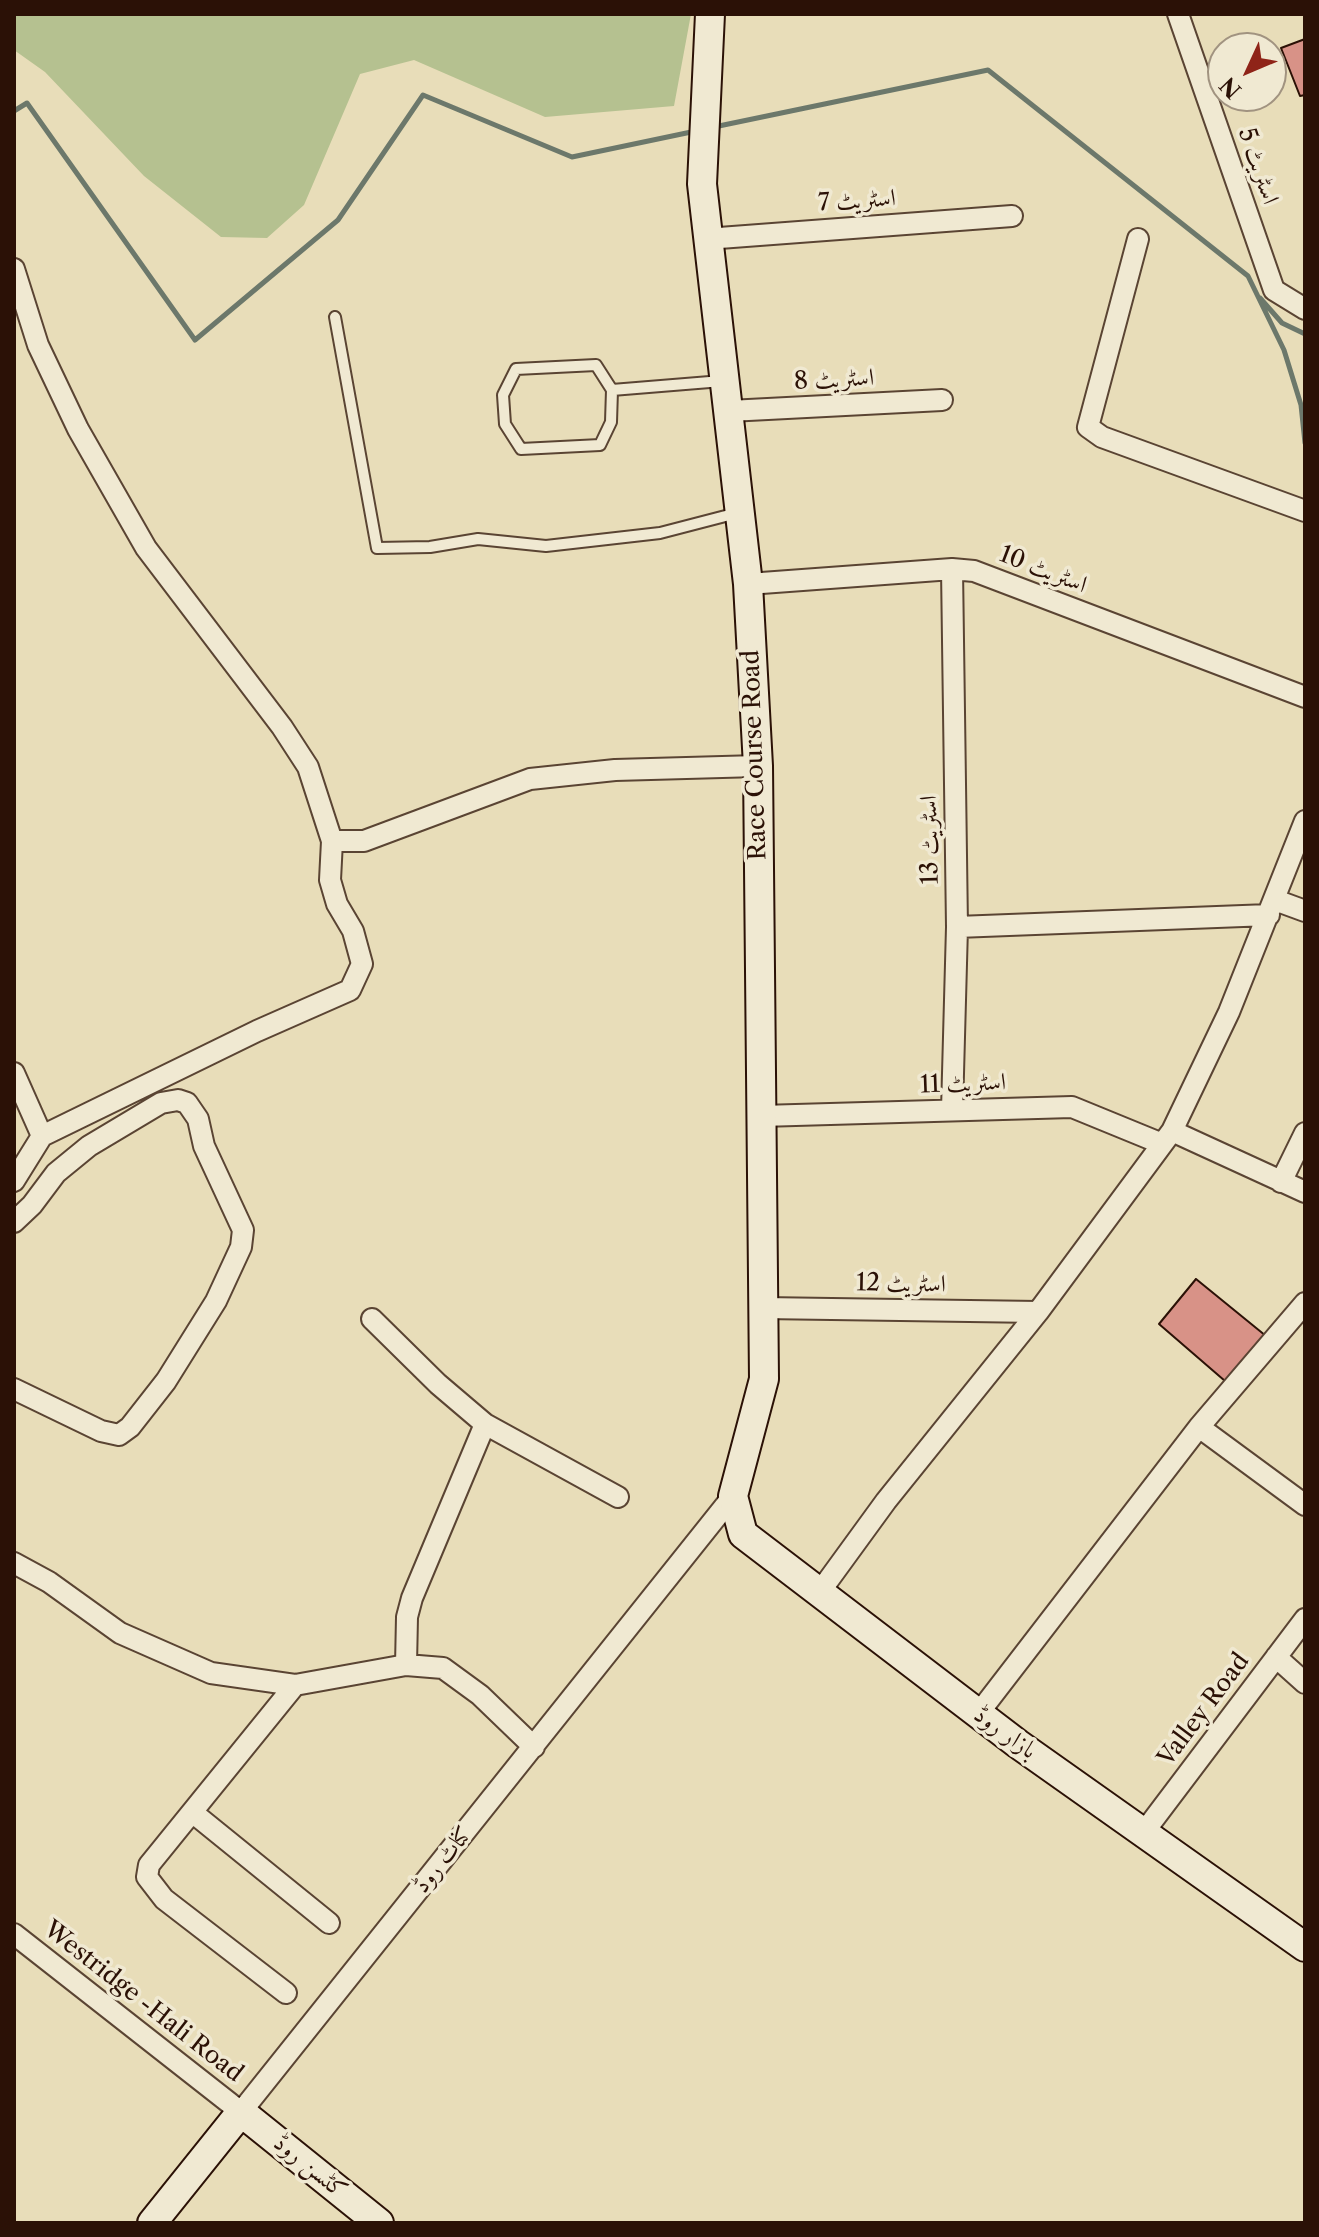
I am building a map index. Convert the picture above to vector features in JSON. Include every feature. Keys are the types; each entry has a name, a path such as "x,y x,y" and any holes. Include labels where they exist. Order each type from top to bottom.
{"street":[{"name":"Race Course Road","path":"710,14 703,129 706,239 748,584 758,766 764,1379 733,1496"},
{"name":"اسٹریٹ 5","path":"1178,14 1274,290 1305,309"},
{"name":"اسٹریٹ 7","path":"706,239 1012,216"},
{"path":"1138,239 1088,427 1102,437 1305,511"},
{"path":"14,269 38,345 78,429 146,548 282,727 308,767 332,841 330,880 337,904 353,931 362,964 350,990 257,1031 42,1136 14,1181"},
{"name":"اسٹریٹ 8","path":"729,411 942,400"},
{"name":"اسٹریٹ 10","path":"748,584 952,569 974,571 1305,697"},
{"name":"اسٹریٹ 13","path":"952,569 957,927 952,1110"},
{"path":"332,841 364,841 530,779 615,770 758,766"},
{"path":"819,1593 886,1501 1038,1312 1166,1137 1229,1012 1305,821"},
{"path":"957,927 1272,907 1305,911"},
{"path":"14,1073 42,1136"},
{"path":"14,1222 32,1205 56,1173 89,1146 161,1103 178,1100 187,1103 198,1119 204,1146 243,1230 241,1247 216,1301 166,1381 130,1427 119,1435 101,1431 14,1389"},
{"name":"اسٹریٹ 11","path":"761,1116 1072,1107 1166,1137 1305,1192"},
{"path":"1281,1182 1303,1142"},
{"path":"978,1714 1199,1427 1305,1303"},
{"name":"اسٹریٹ 12","path":"763,1308 1038,1312"},
{"path":"372,1319 438,1384 485,1424 618,1497"},
{"path":"406,1665 407,1617 412,1598 485,1424"},
{"path":"1199,1427 1305,1505"},
{"name":"بازار روڈ","path":"733,1496 743,1534 978,1714 1305,1947"},
{"name":"کناٹ روڈ","path":"152,2223 733,1496"},
{"path":"14,1563 49,1582 120,1633 165,1656 211,1673 295,1685 406,1665 443,1668 480,1695 534,1747"},
{"name":"Valley Road","path":"1144,1832 1305,1619"},
{"path":"1276,1657 1305,1683"},
{"path":"286,1993 151,1886 149,1865 295,1685"},
{"path":"192,1812 329,1923"},
{"name":"Westridge -Hali Road","path":"14,1934 241,2112"},
{"name":"کٹسن روڈ","path":"241,2112 379,2223"}],"lane":[{"path":"335,317 377,548 430,547 478,539 546,546 660,533 739,513"},
{"path":"596,365 612,390 611,422 600,445 521,449 505,424 503,395 516,369 596,365"},
{"path":"612,390 724,381"}],"green space":[{"path":"14,14 691,14 674,106 545,117 414,60 360,74 304,205 267,238 221,237 144,176 45,72 14,50"}],"building":[{"path":"1305,39 1305,95 1300,96 1287,63 1287,46"},
{"path":"1196,1279 1266,1336 1225,1381 1159,1324"}],"waterway":[{"path":"714,127 988,70 1248,276 1284,350 1301,405 1305,443"},
{"path":"14,111 27,103 195,340 338,220 423,95 572,157 696,131"},
{"path":"1260,298 1282,323 1305,334"}]}
